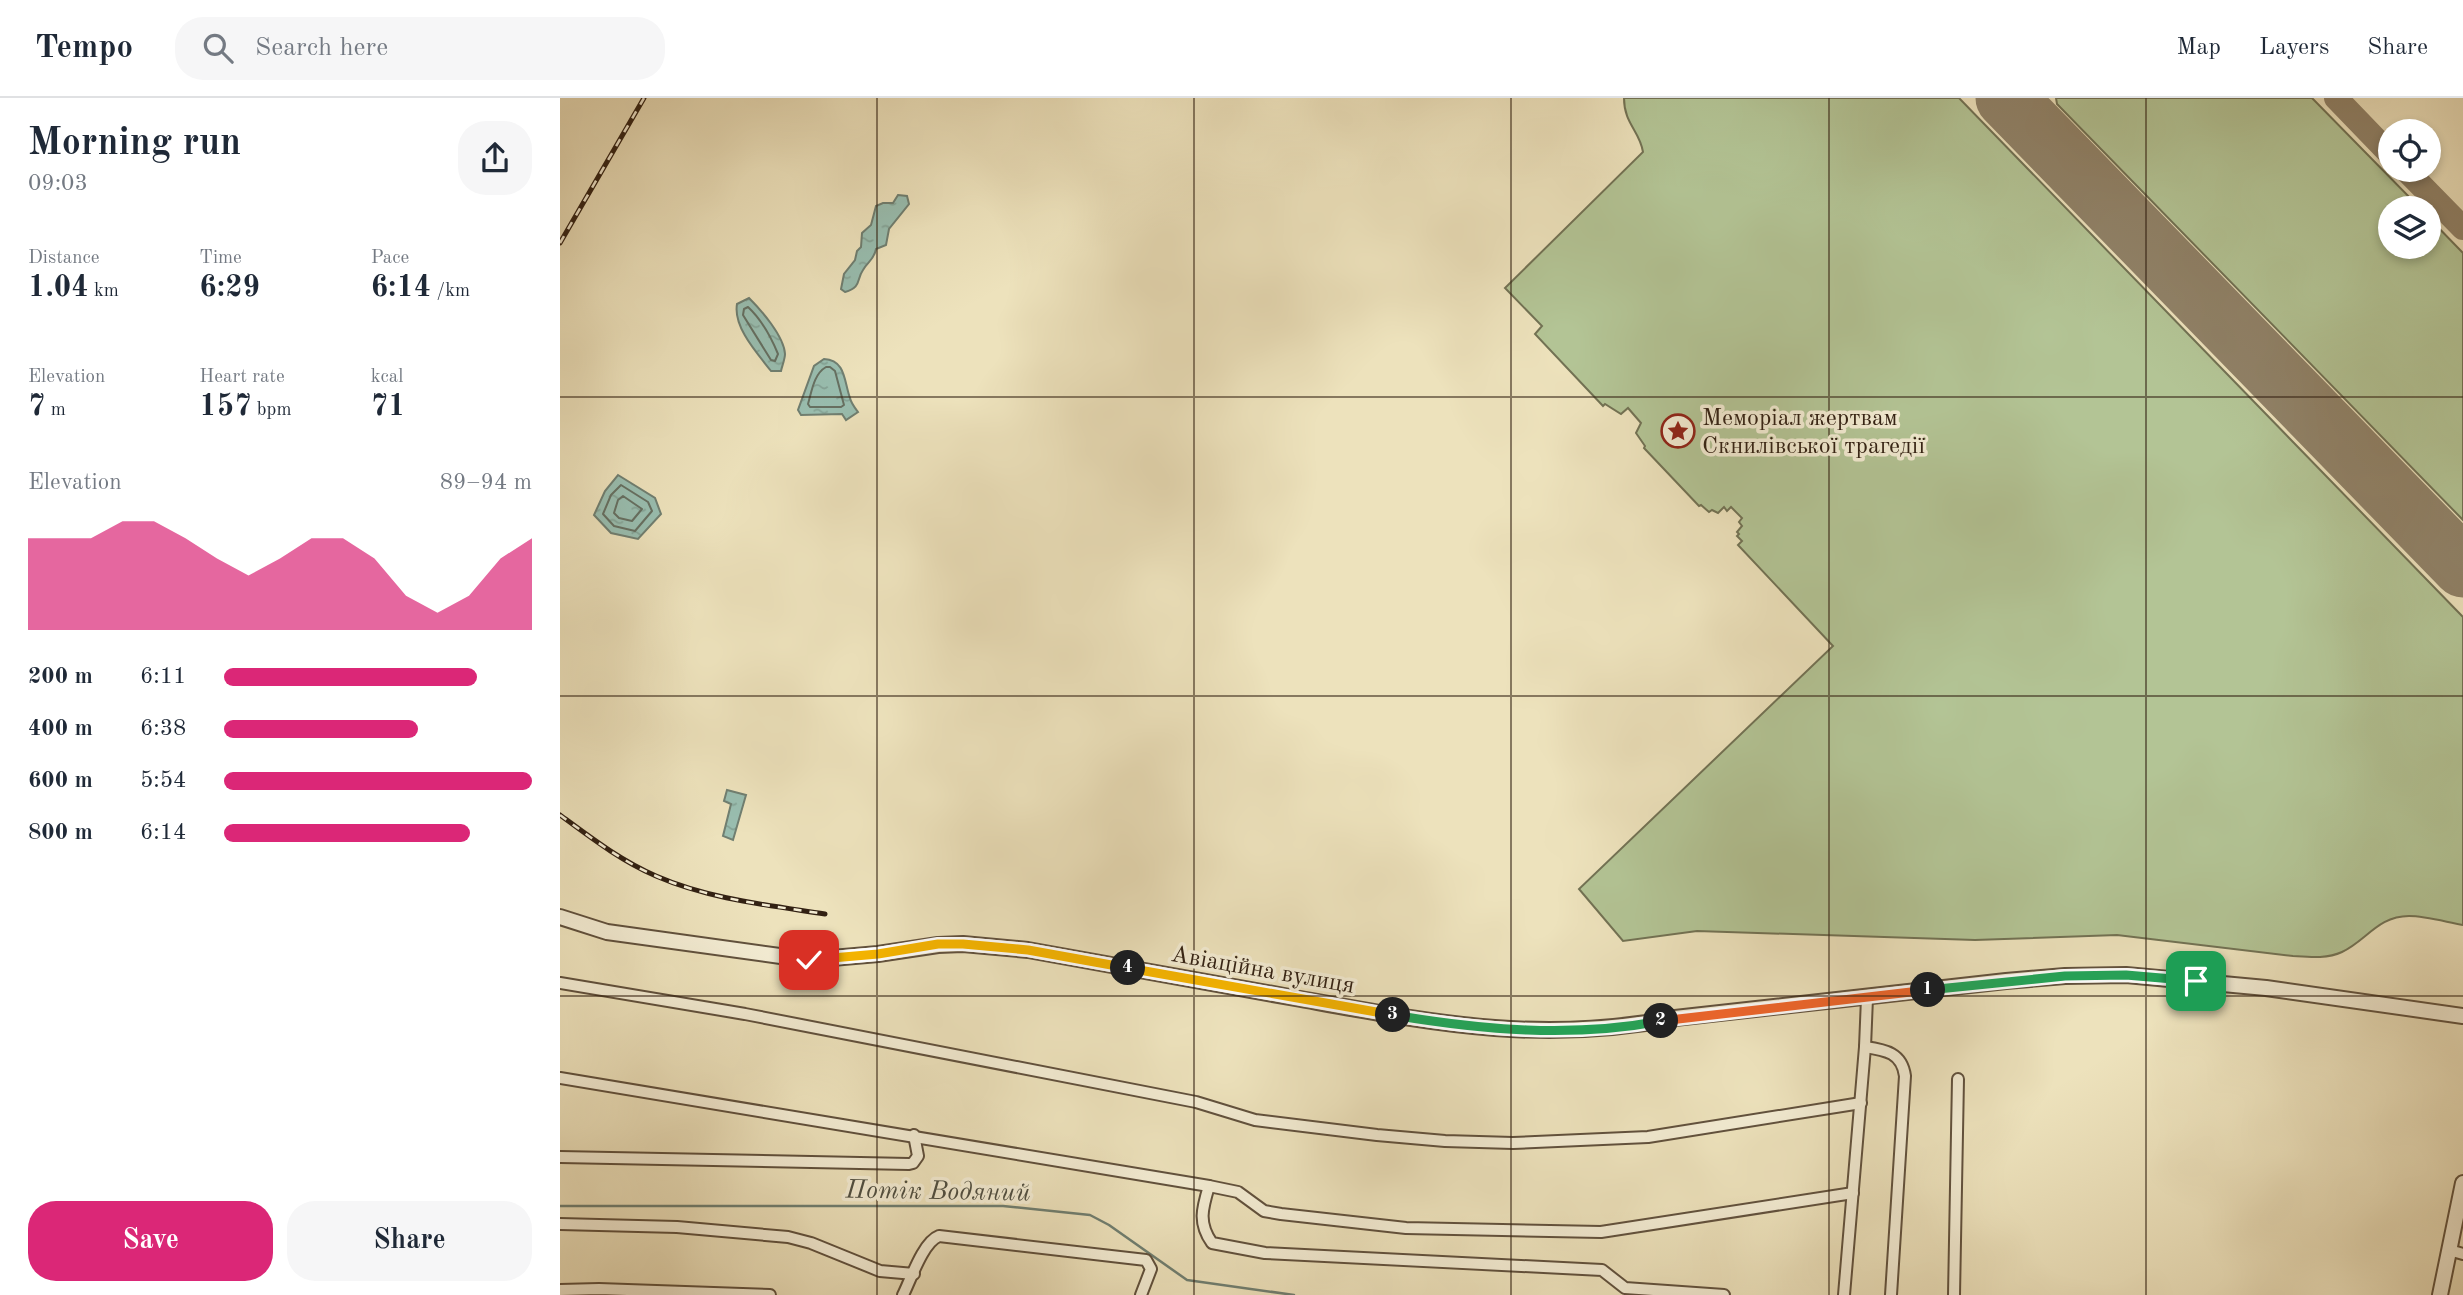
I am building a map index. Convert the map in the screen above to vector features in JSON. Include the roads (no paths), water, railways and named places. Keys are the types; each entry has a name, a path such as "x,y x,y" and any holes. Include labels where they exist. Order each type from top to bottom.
{"street":[{"name":"Авіаційна вулиця","path":"560,917 607,932 809,960 878,954 938,944 1028,950 1427,1021 1509,1030 1553,1032 1606,1029 1675,1018 2065,976 2126,975 2266,988 2463,1016"},
{"path":"560,983 745,1014 1196,1102 1255,1120 1377,1135 1513,1143 1594,1141 1648,1137 1861,1103"},
{"path":"1844,1295 1861,1103 1867,998"},
{"path":"1865,1047 1888,1050 1900,1060 1905,1076 1891,1295"},
{"path":"560,1078 1209,1186 1238,1192 1264,1211 1281,1214 1406,1227 1601,1233 1853,1193"},
{"path":"1954,1295 1958,1079"},
{"path":"560,1157 909,1164 918,1156 914,1135"},
{"path":"2440,1295 2456,1252 2463,1183"},
{"path":"1209,1186 1201,1217 1203,1231 1212,1243 1238,1249 1265,1253 1602,1270 1625,1287 1724,1295"},
{"path":"560,1224 677,1227 788,1237 811,1243 880,1271 914,1274"},
{"path":"903,1295 929,1241 939,1236 1146,1260 1151,1269 1141,1295"},
{"path":"560,1290 770,1295"}],"water":[{"path":"898,195 907,196 909,204 889,229 886,245 876,249 856,285 845,292 841,289 844,274 855,260 861,247 862,233 871,225 876,206 893,203"},
{"path":"749,298 781,339 785,354 781,371 771,371 742,331 737,304"},
{"path":"824,359 831,360 840,368 858,412 846,420 842,414 801,415 798,410 814,366"},
{"path":"618,475 655,498 661,514 638,539 611,533 594,515 605,491"},
{"path":"727,790 746,795 733,840 723,836 731,804 724,801"}],"waterway":[{"name":"Потік Водяний","path":"560,1206 1003,1206 1090,1215 1109,1225 1187,1280 1294,1295"}],"railway":[{"path":"560,243 644,98"},
{"path":"560,815 630,863 676,884 739,900 825,914"}],"place":[{"name":"Меморіал жертвам Скнилівської трагедії","path":"1678,431"}]}
